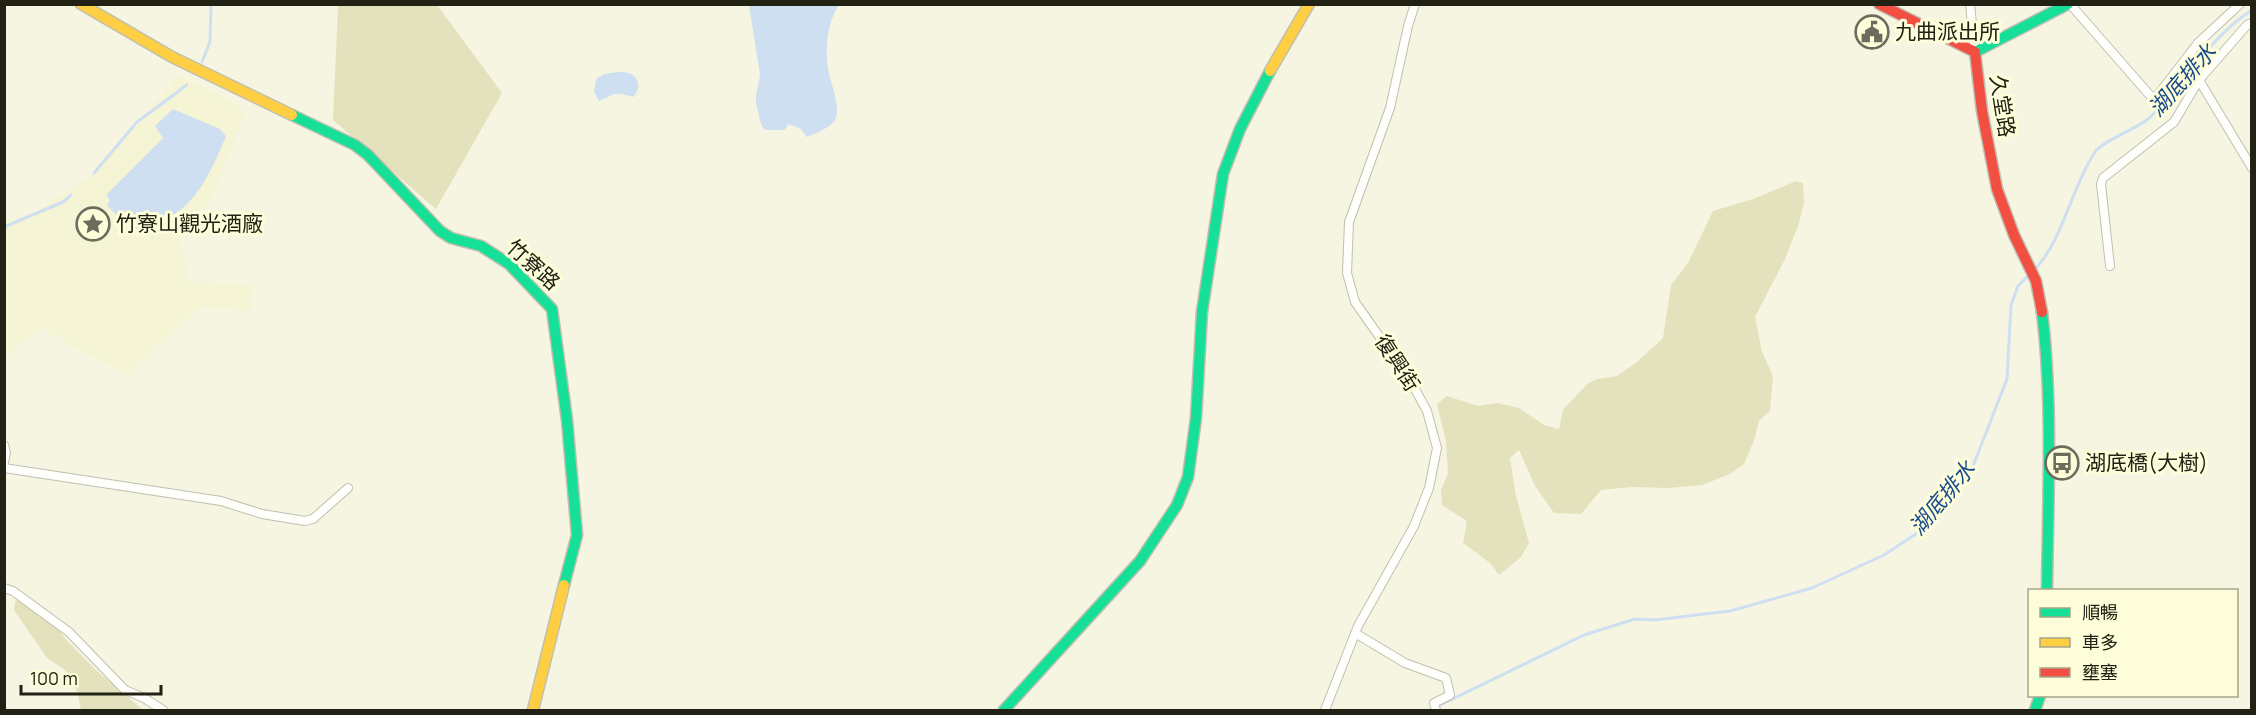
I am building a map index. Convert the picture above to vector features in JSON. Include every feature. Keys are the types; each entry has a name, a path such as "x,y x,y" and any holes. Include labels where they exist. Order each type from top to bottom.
{"street":[{"name":"竹寮路","path":"81,4 172,57 355,145 368,155 440,231 451,238 481,246 509,264 552,309 567,420 577,535 532,711"},
{"path":"1004,711 1140,561 1177,505 1188,477 1196,418 1202,312 1223,174 1240,129 1279,54 1309,4"},
{"name":"復興街","path":"1325,711 1355,633 1414,526 1429,488 1437,448 1427,411 1399,362 1355,302 1347,273 1349,222 1390,108 1415,4"},
{"name":"久堂路","path":"1879,4 1975,52 1982,111 1996,189 2036,280 2045,339 2048,589"},
{"path":"1970,4 1975,52 2069,4 2154,100 2198,43 2240,4"},
{"path":"2110,266 2103,178 2174,122 2199,80 2247,25 2252,23"},
{"path":"2199,80 2252,168"},
{"path":"4,445 6,453 4,462"},
{"path":"4,468 221,501 262,514 304,521 313,519 348,488"},
{"path":"4,588 13,591 69,632 125,690 144,698 163,711"},
{"path":"1355,633 1405,663 1446,678 1450,695 1435,707"}],"shaded area":[{"path":"338,5 437,5 502,93 436,209 333,120"},
{"name":"竹寮山觀光酒廠","path":"179,76 227,99 246,113 210,202 178,227 189,281 253,284 252,311 199,307 128,376 41,328 5,357 5,222 35,212 88,178"},
{"path":"1796,181 1803,183 1804,203 1798,226 1784,261 1755,317 1762,352 1773,376 1770,411 1759,421 1744,464 1730,474 1702,485 1601,490 1581,514 1554,513 1535,486 1519,450 1510,458 1516,496 1529,543 1521,557 1499,575 1490,563 1463,543 1467,521 1442,505 1441,490 1448,473 1446,441 1437,404 1447,396 1478,406 1497,403 1519,408 1544,425 1559,429 1563,410 1587,384 1597,379 1617,376 1637,362 1663,338 1671,285 1688,263 1713,211 1753,199"},
{"path":"23,598 47,613 66,640 97,671 143,710 81,710 77,691 65,670 47,658 14,610 15,601"}],"water":[{"path":"749,5 839,5 829,27 827,52 837,115 833,123 826,128 807,137 801,129 788,124 785,130 765,130 761,124 756,103 760,75"},
{"path":"629,73 635,77 638,84 636,94 633,97 615,94 599,101 594,92 596,79 604,74"},
{"path":"173,109 220,129 226,136 207,177 187,204 170,217 142,232 120,219 107,205 110,200 106,195 163,138 155,126"}],"waterway":[{"path":"202,62 210,42 211,4"},
{"name":"湖底排水","path":"2035,269 2053,244 2095,152 2104,144 2148,119 2222,34 2252,10"},
{"path":"94,173 137,122 187,85"},
{"path":"4,227 63,202 71,195"},
{"name":"湖底排水","path":"1430,710 1584,635 1635,619 1654,620 1730,611 1812,588 1884,555 1919,532 1973,466 2007,379 2011,305 2018,286 2030,274"}],"traffic: fast":[{"path":"1975,52 2068,4"},
{"path":"1004,710 1140,561 1177,505 1188,477 1196,418 1202,312 1223,174 1240,129 1270,71"},
{"path":"292,115 355,145 368,155 440,231 451,238 481,246 509,264 552,309 567,420 577,535 564,585"},
{"path":"2042,312 2049,416 2047,589"},
{"path":"2035,710 2040,697"}],"traffic: slow":[{"path":"81,4 172,57 292,115"},
{"path":"1270,71 1309,4"},
{"path":"533,710 564,585"}],"traffic: jam":[{"path":"1879,4 1975,52"},
{"path":"1975,52 1982,111 1997,189 2014,235 2036,281 2042,312"}],"place":[{"name":"九曲派出所","path":"1872,32"},
{"name":"竹寮山觀光酒廠","path":"93,224"},
{"name":"湖底橋(大樹)","path":"2062,463"}]}
